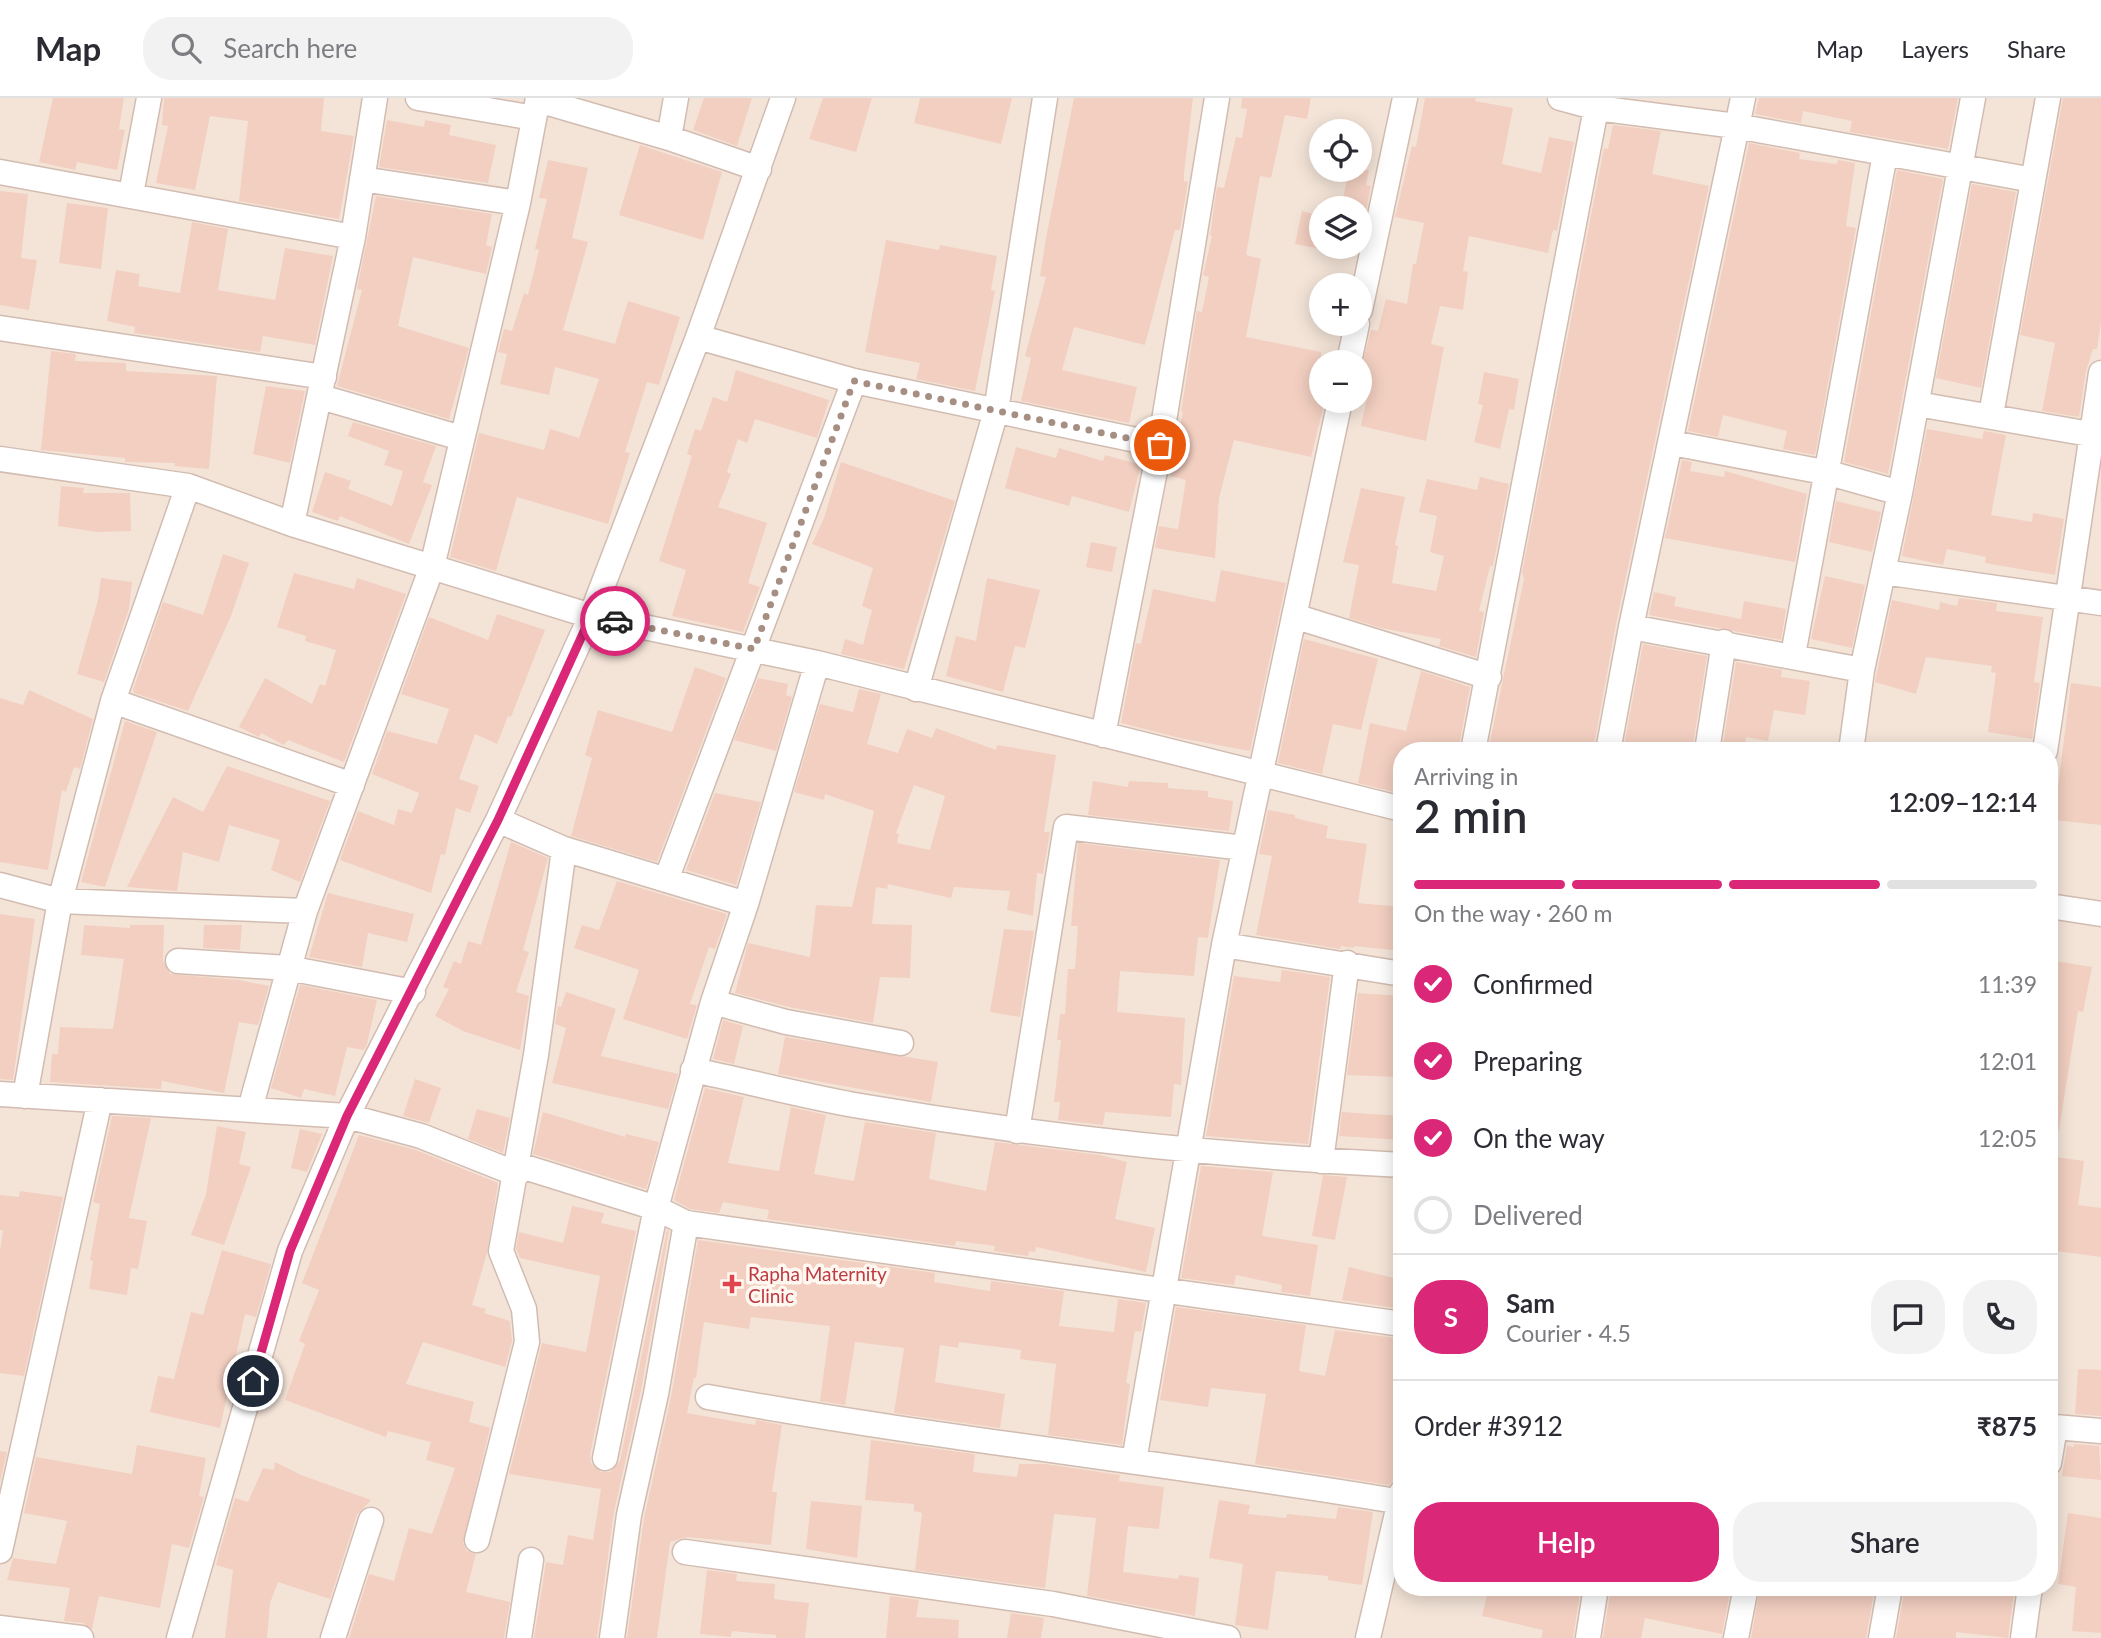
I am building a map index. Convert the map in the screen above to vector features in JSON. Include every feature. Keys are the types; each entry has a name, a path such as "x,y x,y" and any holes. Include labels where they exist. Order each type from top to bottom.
{"street":[{"path":"131,194 149,98"},
{"path":"292,524 352,237 375,98"},
{"path":"418,98 537,105 669,138 759,169"},
{"path":"669,138 676,98"},
{"path":"179,1638 290,1251 347,1116 498,820 591,616 698,337 783,98"},
{"path":"916,688 996,411 1045,98"},
{"path":"1103,735 1160,445 1217,98"},
{"path":"1368,273 1405,98"},
{"path":"1560,98 2033,180"},
{"path":"1610,742 1631,627 1743,98"},
{"path":"1852,742 1862,670 1900,493 1973,98"},
{"path":"1991,415 2048,98"},
{"path":"1475,742 1598,103"},
{"path":"250,1109 304,911 432,567 518,203 537,105"},
{"path":"1793,655 1829,474 1885,154"},
{"path":"0,172 131,194 352,237"},
{"path":"362,179 518,203"},
{"path":"0,328 322,387 461,438"},
{"path":"698,337 854,381 1160,445"},
{"path":"2046,742 2066,596 2096,435 2101,373"},
{"path":"666,880 854,381"},
{"path":"1917,404 2096,435"},
{"path":"1134,1461 1186,1150 1224,945 1244,848 1263,776 1337,413"},
{"path":"1672,443 1829,474 1900,493"},
{"path":"0,459 188,486 292,524 591,616 817,663 1393,807"},
{"path":"25,1096 60,901 113,701 188,486"},
{"path":"1883,572 2101,603"},
{"path":"1294,616 1489,677"},
{"path":"1631,627 1724,642 1862,670"},
{"path":"1708,742 1724,642"},
{"path":"605,1458 656,1208 713,1002 746,904 817,663"},
{"path":"113,701 352,785"},
{"path":"498,820 564,849 746,904"},
{"path":"1017,1130 1066,827 1244,848"},
{"path":"477,1540 527,1342 524,1309 501,1251 517,1170 564,849"},
{"path":"0,885 60,901 304,911"},
{"path":"2058,907 2101,914"},
{"path":"1224,945 1393,972"},
{"path":"178,961 288,968 412,992"},
{"path":"1321,1161 1347,963"},
{"path":"713,1002 786,1022 901,1043"},
{"path":"693,1070 851,1104 1017,1130 1186,1150 1393,1165"},
{"path":"0,1094 347,1116 421,1136 517,1170 656,1208 686,1223 1393,1323"},
{"path":"0,1551 100,1100"},
{"path":"612,1638 629,1515 656,1394 686,1223"},
{"path":"708,1397 865,1425 1393,1497"},
{"path":"2058,1427 2101,1431"},
{"path":"333,1638 371,1520"},
{"path":"1368,1638 1393,1532"},
{"path":"685,1552 1054,1604 1228,1638"},
{"path":"519,1638 531,1560"},
{"path":"1588,1638 1595,1596"},
{"path":"1736,1638 1744,1596"},
{"path":"1881,1638 1888,1596"},
{"path":"2023,1638 2024,1596"},
{"path":"0,1628 29,1635 80,1638"}],"shaded area":[{"path":"0,98 2101,98 2101,1638 0,1638"}],"building":[{"path":"53,98 124,98 119,129 125,130 117,170 77,162 75,170 39,162"},
{"path":"164,98 324,98 321,131 354,136 339,219 239,201 248,121 210,116 195,190 156,183 168,126 162,125"},
{"path":"704,98 752,98 737,146 693,130"},
{"path":"823,98 872,98 856,152 809,139"},
{"path":"920,98 1012,98 1001,144 914,123"},
{"path":"1074,98 1193,98 1184,173 1184,181 1188,182 1180,230 1175,230 1145,345 1074,327 1062,370 1137,387 1129,423 1021,401 1031,358 1025,356 1046,277 1040,276"},
{"path":"1242,98 1311,98 1307,119 1285,115 1271,178 1260,176 1246,255 1261,259 1246,337 1311,350 1309,413 1322,413 1311,457 1234,440 1219,498 1215,558 1155,548 1159,526 1178,529 1186,480 1170,476 1183,412 1197,311 1202,312 1209,277 1203,275 1212,236 1217,187 1224,188 1236,137 1242,138 1247,109 1241,108"},
{"path":"1425,98 1476,98 1475,101 1513,108 1502,164 1541,173 1549,137 1574,142 1557,231 1553,230 1548,253 1469,236 1463,271 1468,272 1463,310 1440,306 1431,344 1444,347 1426,441 1361,426 1364,413 1372,413 1372,350 1366,350 1369,336 1372,336 1372,330 1378,331 1386,299 1407,304 1413,264 1416,264 1424,223 1395,217 1412,146 1416,147"},
{"path":"1759,98 1958,98 1948,149 1850,132 1852,121 1803,111 1801,123 1755,114"},
{"path":"2063,98 2101,98 2101,322 2097,349 2093,349 2086,371 2079,417 2042,411 2055,343 2020,335"},
{"path":"387,120 424,127 425,120 451,125 449,135 496,145 488,183 379,167"},
{"path":"1613,125 1661,131 1652,174 1709,186 1616,624 1595,742 1490,742 1524,579 1522,573 1604,148 1608,149"},
{"path":"1749,143 1800,153 1799,159 1837,164 1838,160 1855,163 1846,226 1856,228 1815,455 1783,449 1787,431 1723,415 1718,437 1688,431"},
{"path":"640,145 722,172 703,240 619,215"},
{"path":"548,160 588,168 572,238 588,242 563,330 615,344 628,301 680,317 659,385 647,382 625,452 630,453 608,524 517,497 496,571 450,557 479,433 544,450 550,429 579,438 599,379 555,367 549,395 500,384 507,354 498,352 504,329 512,331 524,293 528,295 539,250 535,249 547,199 539,198"},
{"path":"1897,170 1943,179 1888,474 1844,462"},
{"path":"1346,182 1367,182 1366,185 1371,186 1369,196 1344,196"},
{"path":"1972,184 2016,192 1981,388 1936,378"},
{"path":"0,191 28,194 21,258 37,260 29,310 0,305"},
{"path":"376,196 492,214 486,245 492,247 486,274 413,257 398,326 469,348 449,419 337,386 362,290 357,289"},
{"path":"67,203 108,208 101,269 59,263"},
{"path":"1302,211 1309,213 1309,247 1295,244"},
{"path":"192,222 228,229 218,290 275,300 285,248 333,256 315,345 263,336 260,352 134,333 135,327 107,321 116,270 140,274 138,286 180,293"},
{"path":"886,240 939,250 940,245 997,256 991,290 995,291 975,391 916,379 920,363 865,352"},
{"path":"51,351 76,354 75,361 126,363 126,371 217,376 209,469 174,466 175,463 125,462 125,458 41,450"},
{"path":"736,370 829,400 817,438 755,419 747,443 738,439 727,472 731,474 718,507 767,523 748,583 760,587 743,632 672,616 686,570 659,561 692,456 687,454 695,429 701,431 713,397 727,402"},
{"path":"1484,372 1519,379 1514,410 1509,409 1500,449 1474,442 1483,405 1478,404"},
{"path":"266,386 305,391 290,463 253,454"},
{"path":"353,422 436,446 423,482 432,485 409,544 340,516 338,521 312,512 325,472 351,481 348,489 392,506 403,471 384,465 389,451 348,436"},
{"path":"1927,429 1982,439 1984,431 2006,435 1991,515 2032,522 2033,513 2064,519 2055,575 1985,563 1986,557 1947,549 1943,565 1902,556"},
{"path":"1016,447 1056,458 1059,448 1103,461 1105,455 1141,465 1129,512 1072,496 1069,506 1005,488"},
{"path":"1682,460 1692,462 1690,471 1724,477 1725,471 1807,494 1795,562 1665,538"},
{"path":"841,462 955,501 904,669 841,654 845,639 863,645 872,610 862,606 873,568 812,544 824,518"},
{"path":"1480,477 1509,484 1493,566 1490,566 1479,611 1484,612 1476,657 1439,646 1441,639 1381,628 1349,618 1359,565 1343,562 1361,488 1405,497 1395,545 1398,546 1392,583 1436,591 1444,556 1430,552 1437,516 1419,512 1427,479 1477,490"},
{"path":"61,486 84,488 83,493 130,493 131,531 97,532 58,526"},
{"path":"1836,501 1881,512 1872,552 1829,542"},
{"path":"1091,542 1117,547 1112,572 1086,567"},
{"path":"223,554 249,563 231,616 188,711 134,693 163,602 203,615"},
{"path":"1221,570 1286,583 1250,751 1180,738 1121,723 1136,643 1141,644 1153,589 1215,602"},
{"path":"294,573 354,589 357,578 406,594 344,762 288,740 284,745 261,733 259,737 239,727 265,678 312,704 320,684 325,686 336,650 305,641 306,636 277,627"},
{"path":"1825,576 1865,585 1852,648 1811,639"},
{"path":"101,578 132,582 129,609 104,682 77,674 98,600"},
{"path":"987,578 1040,590 1025,648 1015,646 1003,692 946,676 956,636 976,641"},
{"path":"1654,592 1676,597 1674,606 1741,619 1744,601 1786,609 1781,640 1649,615"},
{"path":"1959,598 1997,603 1996,611 2043,617 2034,682 2040,683 2032,739 1988,732 1996,673 1991,672 1992,666 1926,657 1916,694 1875,682 1892,600 1939,610 1940,602 1957,606"},
{"path":"497,614 545,630 511,717 508,716 497,744 475,734 459,779 479,786 470,813 456,808 445,855 441,854 431,893 340,860 358,811 394,825 398,809 412,813 419,793 372,774 387,731 437,744 449,709 401,694 429,617 488,640"},
{"path":"1304,639 1378,659 1361,730 1333,724 1322,774 1278,763"},
{"path":"1643,644 1707,656 1693,742 1625,742"},
{"path":"1736,662 1782,670 1781,677 1810,681 1805,715 1774,710 1768,741 1746,737 1746,742 1723,742"},
{"path":"695,667 726,678 657,862 571,836 592,758 585,755 598,710 672,732"},
{"path":"1421,671 1470,687 1460,742 1393,742 1393,792 1358,783 1370,723 1406,731"},
{"path":"758,678 788,684 786,695 792,697 776,751 734,740"},
{"path":"2071,683 2101,687 2101,825 2058,820 2058,788"},
{"path":"859,689 881,694 867,744 898,753 907,729 932,738 936,728 996,750 997,745 1056,755 1044,832 1050,832 1043,874 1037,873 1033,916 1007,910 1010,891 954,887 951,898 888,884 887,889 876,887 872,924 912,925 910,978 880,977 873,1023 789,1007 735,993 748,943 810,957 816,905 852,907 874,811 825,794 824,800 794,792 820,704 853,712","holes":["914,785 945,796 930,850 897,843 899,834 896,833"]},
{"path":"29,690 93,719 80,769 74,767 66,792 62,790 48,870 0,862 0,698 23,705"},
{"path":"125,721 157,732 105,887 81,882"},
{"path":"227,766 330,801 300,882 271,870 280,840 229,825 219,862 183,852 177,891 127,887 173,797 203,812"},
{"path":"1093,781 1128,787 1129,781 1168,783 1168,788 1208,791 1208,797 1233,801 1229,831 1088,815"},
{"path":"715,793 761,802 736,885 686,870"},
{"path":"1268,810 1295,815 1295,818 1328,826 1326,838 1367,844 1358,903 1393,906 1393,950 1354,946 1341,946 1340,949 1256,935 1272,856 1259,854"},
{"path":"511,842 548,858 523,950 529,952 516,992 529,996 520,1050 463,1031 435,1016 449,989 443,987 454,961 461,964 468,941 481,945"},
{"path":"1078,843 1220,860 1208,938 1198,937 1194,976 1120,971 1117,1012 1185,1018 1181,1085 1174,1084 1171,1117 1105,1112 1103,1125 1058,1120 1060,1102 1054,1102 1061,1040 1057,1040 1060,1014 1065,1014 1068,969 1075,969 1078,926 1071,926"},
{"path":"617,881 727,914 715,949 709,947 690,1004 697,1005 687,1039 623,1019 639,970 574,948 582,925 599,930"},
{"path":"328,893 414,914 407,942 368,933 362,967 309,957"},
{"path":"0,914 35,919 13,1080 0,1079"},
{"path":"84,925 130,928 130,925 164,925 163,961 170,974 239,980 269,986 258,1025 239,1022 224,1093 162,1081 161,1089 50,1082 52,1054 58,1054 60,1027 113,1029 124,959 81,955"},
{"path":"204,925 242,925 240,950 203,948"},
{"path":"1004,929 1034,931 1020,1017 990,1012"},
{"path":"2058,961 2092,967 2083,1012 2078,1011 2059,1130"},
{"path":"1282,970 1330,977 1308,1144 1206,1136 1234,976 1280,982"},
{"path":"300,985 377,1000 364,1050 347,1047 335,1096 304,1089 301,1098 271,1088"},
{"path":"566,992 616,1009 601,1056 678,1074 668,1109 552,1083 566,1028 555,1024 558,1006 561,1007"},
{"path":"1358,993 1393,995 1393,1077 1347,1075"},
{"path":"723,1020 743,1026 734,1064 713,1059"},
{"path":"785,1037 938,1062 931,1102 778,1074"},
{"path":"415,1079 441,1088 429,1123 403,1116"},
{"path":"705,1088 744,1097 728,1163 779,1171 791,1107 826,1115 814,1174 854,1181 865,1122 936,1133 929,1179 986,1191 995,1142 1100,1155 1127,1162 1115,1219 1155,1228 1146,1272 1036,1247 1035,1252 1029,1251 1028,1256 994,1251 995,1246 956,1241 955,1246 767,1219 769,1210 723,1202 719,1213 690,1209 674,1200"},
{"path":"477,1109 510,1118 503,1153 468,1139"},
{"path":"543,1112 625,1137 626,1134 659,1142 646,1189 533,1154"},
{"path":"1342,1112 1393,1115 1393,1139 1339,1136"},
{"path":"112,1116 151,1118 129,1218 147,1221 138,1269 131,1268 127,1295 89,1289 93,1261 90,1260 100,1204 93,1202"},
{"path":"217,1126 246,1132 239,1164 251,1167 224,1245 191,1235 206,1194"},
{"path":"300,1129 322,1134 307,1172 291,1168"},
{"path":"359,1135 416,1150 498,1183 487,1253 472,1305 486,1309 484,1313 510,1321 512,1341 505,1367 423,1342 406,1384 474,1402 469,1422 490,1428 463,1543 467,1551 476,1554 466,1592 510,1602 504,1638 349,1638 369,1574 394,1581 409,1528 432,1534 455,1468 426,1460 431,1442 388,1431 386,1437 285,1400 305,1344 299,1341 319,1290 302,1283"},
{"path":"2058,1157 2084,1161 2078,1205 2101,1208 2101,1257 2058,1251"},
{"path":"1201,1166 1273,1172 1262,1236 1318,1245 1310,1296 1281,1292 1282,1285 1236,1275 1234,1285 1181,1278"},
{"path":"1323,1175 1347,1177 1335,1240 1312,1236"},
{"path":"20,1191 63,1197 24,1376 0,1373 0,1251 3,1230 0,1230 0,1195 19,1197"},
{"path":"572,1206 604,1213 601,1223 636,1231 590,1455 591,1463 601,1472 610,1472 620,1461 667,1230 669,1231 641,1391 614,1512 597,1638 534,1638 546,1562 563,1565 568,1535 593,1540 601,1489 509,1474 542,1343 586,1352 600,1276 520,1258 516,1249 519,1232 563,1243"},
{"path":"698,1240 935,1273 934,1282 990,1291 991,1281 1064,1291 1059,1326 1114,1332 1118,1299 1146,1303 1141,1332 1135,1331 1126,1383 1130,1384 1122,1445 1048,1435 1056,1364 1020,1359 1021,1350 959,1342 958,1348 940,1345 935,1382 1005,1394 1000,1428 894,1413 904,1348 855,1342 845,1405 820,1401 830,1326 751,1317 749,1329 704,1322 696,1378 687,1413 755,1425 756,1420 782,1425 772,1492 777,1492 771,1545 687,1537 670,1542 657,1638 627,1638 644,1518 671,1397"},
{"path":"222,1250 271,1264 256,1317 245,1314 220,1428 150,1412 158,1376 174,1379 191,1312 203,1315"},
{"path":"1349,1267 1393,1278 1393,1308 1342,1300"},
{"path":"1176,1307 1306,1325 1299,1371 1325,1376 1335,1330 1393,1338 1393,1481 1389,1485 1255,1464 1266,1394 1211,1388 1208,1407 1160,1400"},
{"path":"2078,1369 2101,1370 2101,1416 2075,1414"},
{"path":"871,1440 975,1454 973,1472 1017,1477 1019,1464 1045,1464 1120,1475 1119,1481 1164,1487 1159,1529 1128,1526 1123,1572 1178,1579 1179,1575 1199,1578 1195,1616 1087,1596 1096,1518 1054,1514 1045,1588 915,1570 922,1513 914,1511 914,1504 865,1500"},
{"path":"2074,1444 2099,1446 2101,1480 2062,1476 2067,1446 2074,1447"},
{"path":"137,1445 206,1458 199,1496 204,1497 189,1548 172,1544 160,1608 99,1596 92,1629 83,1623 64,1621 70,1588 7,1580 13,1558 56,1564 67,1521 24,1513 36,1457 132,1474"},
{"path":"0,1451 7,1452 0,1482"},
{"path":"275,1462 301,1475 371,1500 357,1515 330,1599 278,1582 270,1603 267,1638 225,1638 233,1570 216,1565 219,1553 235,1498 248,1502 263,1468 274,1470"},
{"path":"1219,1500 1250,1505 1248,1514 1286,1518 1287,1514 1336,1519 1338,1507 1373,1512 1362,1585 1328,1580 1328,1576 1276,1571 1268,1630 1235,1625 1243,1564 1209,1558"},
{"path":"811,1501 862,1506 857,1558 806,1549"},
{"path":"2068,1513 2101,1518 2101,1633 2072,1631 2076,1587 2058,1584"},
{"path":"707,1570 737,1574 736,1581 775,1584 774,1599 809,1603 805,1638 776,1638 776,1635 732,1631 731,1637 700,1634"},
{"path":"890,1596 919,1600 916,1617 959,1620 958,1638 886,1638"},
{"path":"1487,1596 1580,1596 1573,1638 1541,1638 1543,1630 1482,1616"},
{"path":"1610,1596 1729,1596 1722,1634 1645,1618 1641,1638 1603,1638"},
{"path":"1758,1596 1873,1596 1866,1638 1751,1638"},
{"path":"1903,1596 2013,1596 2008,1638 1956,1632 1956,1638 1896,1638"},
{"path":"1011,1613 1044,1618 1041,1638 1007,1638"}],"way so far":[{"path":"615,621 754,649 854,381 1160,445"}],"place":[{"name":"Rapha Maternity Clinic","path":"732,1284"}],"route":[{"path":"253,1381 290,1251 347,1116 498,820 591,616 615,621"}]}
